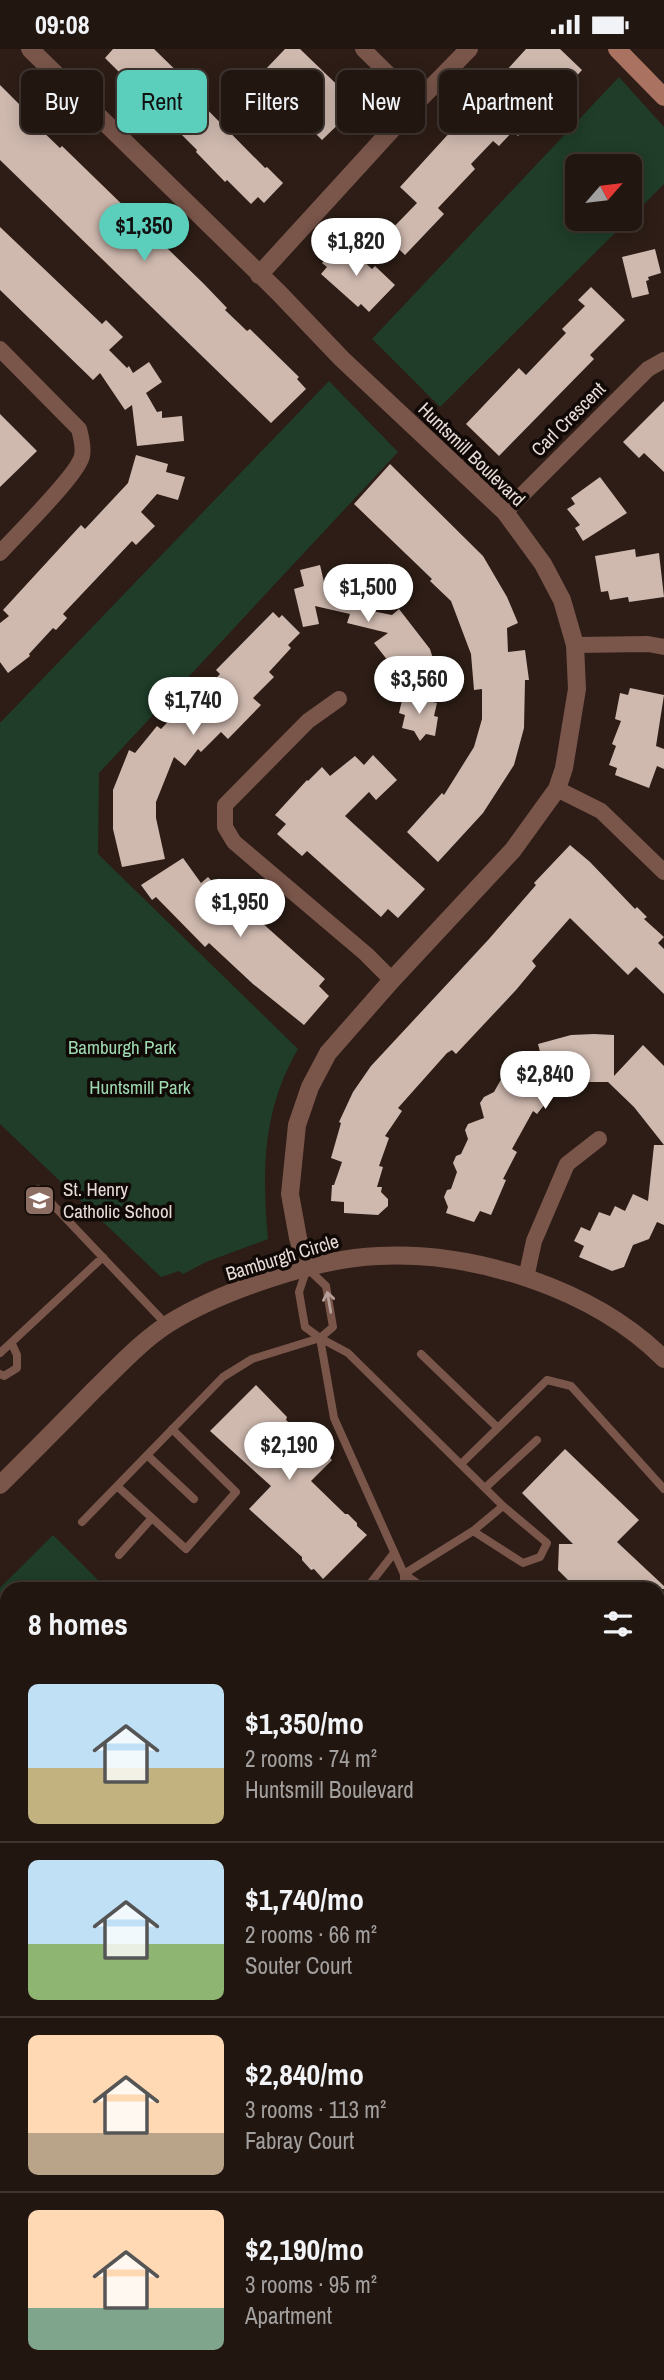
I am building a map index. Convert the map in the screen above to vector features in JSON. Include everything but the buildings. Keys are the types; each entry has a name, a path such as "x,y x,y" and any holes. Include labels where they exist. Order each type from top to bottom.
{"main road":[{"path":"617,49 664,97"}],"street":[{"name":"Huntsmill Boulevard","path":"30,49 342,359 505,512 543,564 562,600 575,645 577,689 568,745 557,789 513,850 328,1053 310,1087 297,1125 290,1194 307,1268"},
{"path":"363,49 384,70"},
{"path":"425,94 469,49"},
{"path":"259,275 389,133"},
{"path":"0,349 79,429 82,458 63,485 0,553"},
{"name":"Carl Crescent","path":"505,512 648,369 664,360"},
{"path":"575,645 648,644 664,647"},
{"path":"339,699 308,720 225,805 225,827 234,842 366,954 392,980"},
{"path":"557,789 601,811 664,872"},
{"path":"526,1278 534,1241 567,1164 599,1139"},
{"name":"Bamburgh Circle","path":"0,1485 132,1352 167,1325 213,1300 307,1268 354,1258 415,1256 492,1268 526,1278 574,1297 611,1317 664,1359"}],"lane":[{"path":"38,1189 167,1325"},
{"path":"0,1353 103,1257"},
{"path":"82,1522 223,1377 252,1359 320,1338 333,1327 326,1286 307,1268 299,1292 305,1327 320,1338 348,1353 503,1506 547,1542 540,1557 523,1563 473,1531"},
{"path":"320,1338 334,1418 404,1574 404,1582"},
{"path":"0,1374 4,1376 17,1368 17,1355 12,1344"},
{"path":"421,1355 498,1428"},
{"path":"461,1464 547,1380 571,1386 664,1489"},
{"path":"117,1486 186,1549 236,1492 172,1429"},
{"path":"485,1488 537,1440"},
{"path":"147,1455 194,1499"},
{"path":"404,1574 473,1531 503,1506"},
{"path":"119,1555 152,1518"},
{"path":"371,1582 394,1553"},
{"path":"404,1574 416,1582"}],"green space":[{"path":"619,77 664,127 664,184 642,206 642,154 565,154 565,231 617,231 440,407 372,339 566,133 577,133 577,122"},
{"name":"Huntsmill Park","path":"329,381 398,452 99,773 98,854 298,1049 277,1095 267,1142 265,1189 268,1239 206,1262 183,1274 179,1271 161,1277 0,1124 0,723"},
{"path":"53,1535 100,1582 6,1582"}],"place":[{"name":"St. Henry Catholic School","path":"40,1200"}],"park label":[{"name":"Bamburgh Park","path":"122,1047"}]}
